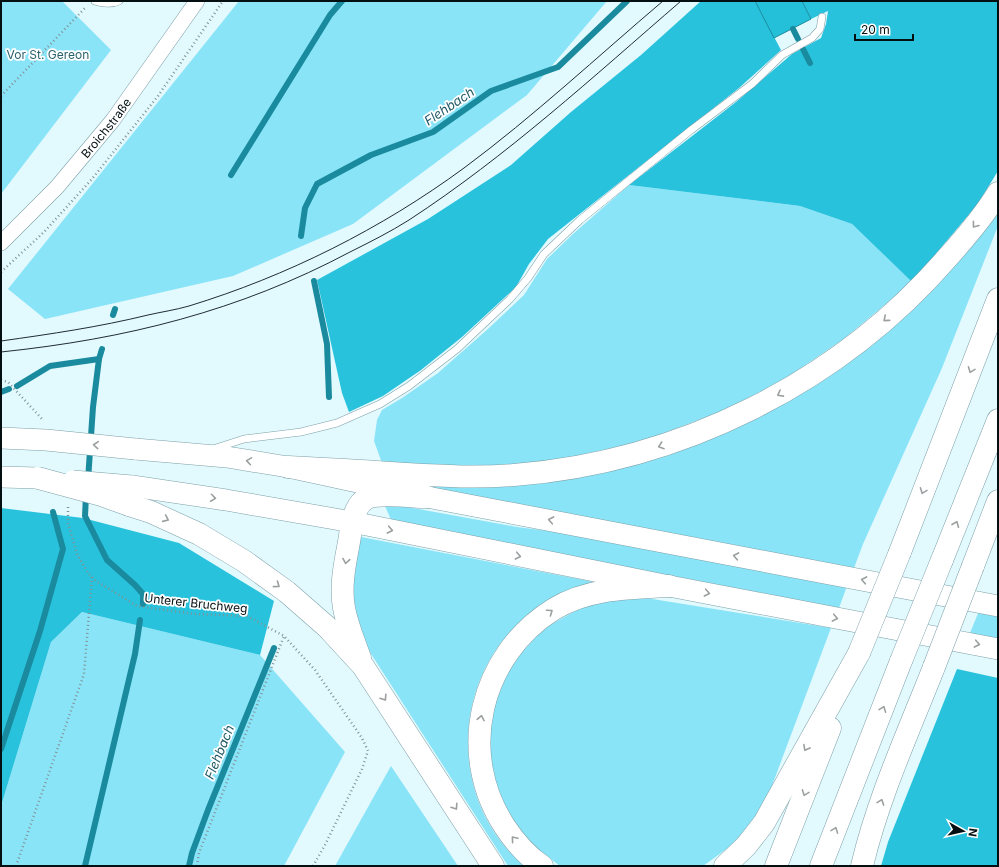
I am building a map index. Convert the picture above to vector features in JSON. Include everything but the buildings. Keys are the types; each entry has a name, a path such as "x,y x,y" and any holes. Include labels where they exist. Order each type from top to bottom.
{"highway":[{"path":"288,467 467,477 514,475 562,470 608,461 655,448 700,433 744,414 786,391 826,366 865,338 935,273 966,237 998,193"},
{"path":"776,866 998,299"},
{"path":"821,866 901,661 998,420"},
{"path":"38,478 101,495 131,496 151,512 199,534 244,561 293,597 327,627 362,666 493,866"},
{"path":"362,666 348,625 344,607 344,572 352,522 356,510 361,502 377,495 427,497"},
{"path":"862,866 871,831 883,797 998,502"},
{"path":"542,866 513,839 497,815 486,787 480,758 479,729 485,700 495,672 511,648 531,626 555,609 582,596 610,589 669,586"},
{"path":"725,866 746,846 764,823 860,653"}],"main road":[{"path":"1,438 46,440 196,454 288,467 427,497 998,606"},
{"path":"1,477 38,478"},
{"path":"131,496 226,500 352,522 669,586 998,648"}],"street":[{"name":"Broichstraße","path":"1,243 57,187 113,120 197,1"}],"lane":[{"path":"95,1 114,4 119,1"},
{"path":"196,454 244,439 301,432 337,423 380,404 409,386 457,349 510,299 528,278 544,254 575,225 685,135 758,79 782,55 812,38 820,29 822,17"}],"path":[{"path":"1,96 86,7"},
{"path":"1,380 8,382 46,423"},
{"name":"Unterer Bruchweg","path":"69,500 68,523 77,554 96,581 137,606 195,614 247,616 284,636 315,670 362,738 368,751 362,769 325,845 313,866"},
{"path":"16,866 84,674 92,576"},
{"path":"196,866 199,853 284,636"}],"green space":[{"name":"Vor St. Gereon","path":"1,1 62,1 111,50 1,194"},
{"path":"239,1 607,1 527,95 353,224 233,276 45,319 8,289"},
{"path":"629,185 800,206 852,224 912,282 845,338 779,383 719,412 659,435 625,445 543,463 447,468 382,463 374,441 377,420 382,410 438,373 489,328 524,295 547,259 574,233"},
{"path":"998,205 998,226 942,368 863,544 854,568 416,485 504,482 770,407"},
{"path":"391,504 517,527 587,536 847,586 839,608 392,522 385,506"},
{"path":"356,536 594,582 564,593 549,601 519,623 509,633 490,660 477,689 469,721 468,753 473,785 484,815 502,842 525,866 508,866 362,640 352,602"},
{"path":"634,596 831,628 767,799 746,830 728,848 703,866 560,866 536,848 521,833 509,816 494,780 489,739 497,694 514,661 537,636 550,625 577,610 607,597"},
{"path":"979,611 998,615 998,639 970,633"},
{"path":"82,612 260,655 345,752 284,866 1,866 1,806 51,642"},
{"path":"391,766 458,866 335,866"}],"shaded area":[{"path":"701,1 755,1 781,50 739,88 548,239 529,264 516,287 462,337 421,370 383,396 349,412 342,393 317,280 428,219 511,165 571,112 641,55"},
{"path":"755,1 802,1 811,19 774,38"},
{"path":"802,1 998,1 998,171 977,205 912,282 852,224 800,206 629,185 736,102 792,54 821,38 826,24 828,11 811,19"},
{"path":"1,508 83,518 179,543 274,601 260,655 82,612 51,642 1,806"},
{"path":"957,669 998,678 998,866 881,866 888,842"}],"waterway":[{"path":"231,175 330,15 342,1"},
{"name":"Flehbach","path":"301,236 305,208 317,184 371,155 433,132 491,91 558,67 627,1"},
{"path":"793,29 798,39"},
{"path":"803,49 810,63"},
{"name":"Flehbach","path":"314,281 327,344 329,397"},
{"path":"113,315 115,309"},
{"path":"88,480 93,407 99,359 102,349"},
{"path":"17,386 50,366 99,359"},
{"path":"1,392 9,389"},
{"path":"86,495 85,516 107,560 143,594 143,604"},
{"path":"1,749 40,631 63,549 53,512"},
{"path":"85,866 135,654 140,620"},
{"name":"Flehbach","path":"189,866 192,853 208,810 274,648"}],"tram line":[{"path":"1,341 93,327 179,309 226,294 262,280 332,249 400,211 464,168 540,107 663,1"},
{"path":"1,352 93,339 181,319 266,291 308,273 372,241 409,220 515,143 681,1"}]}
